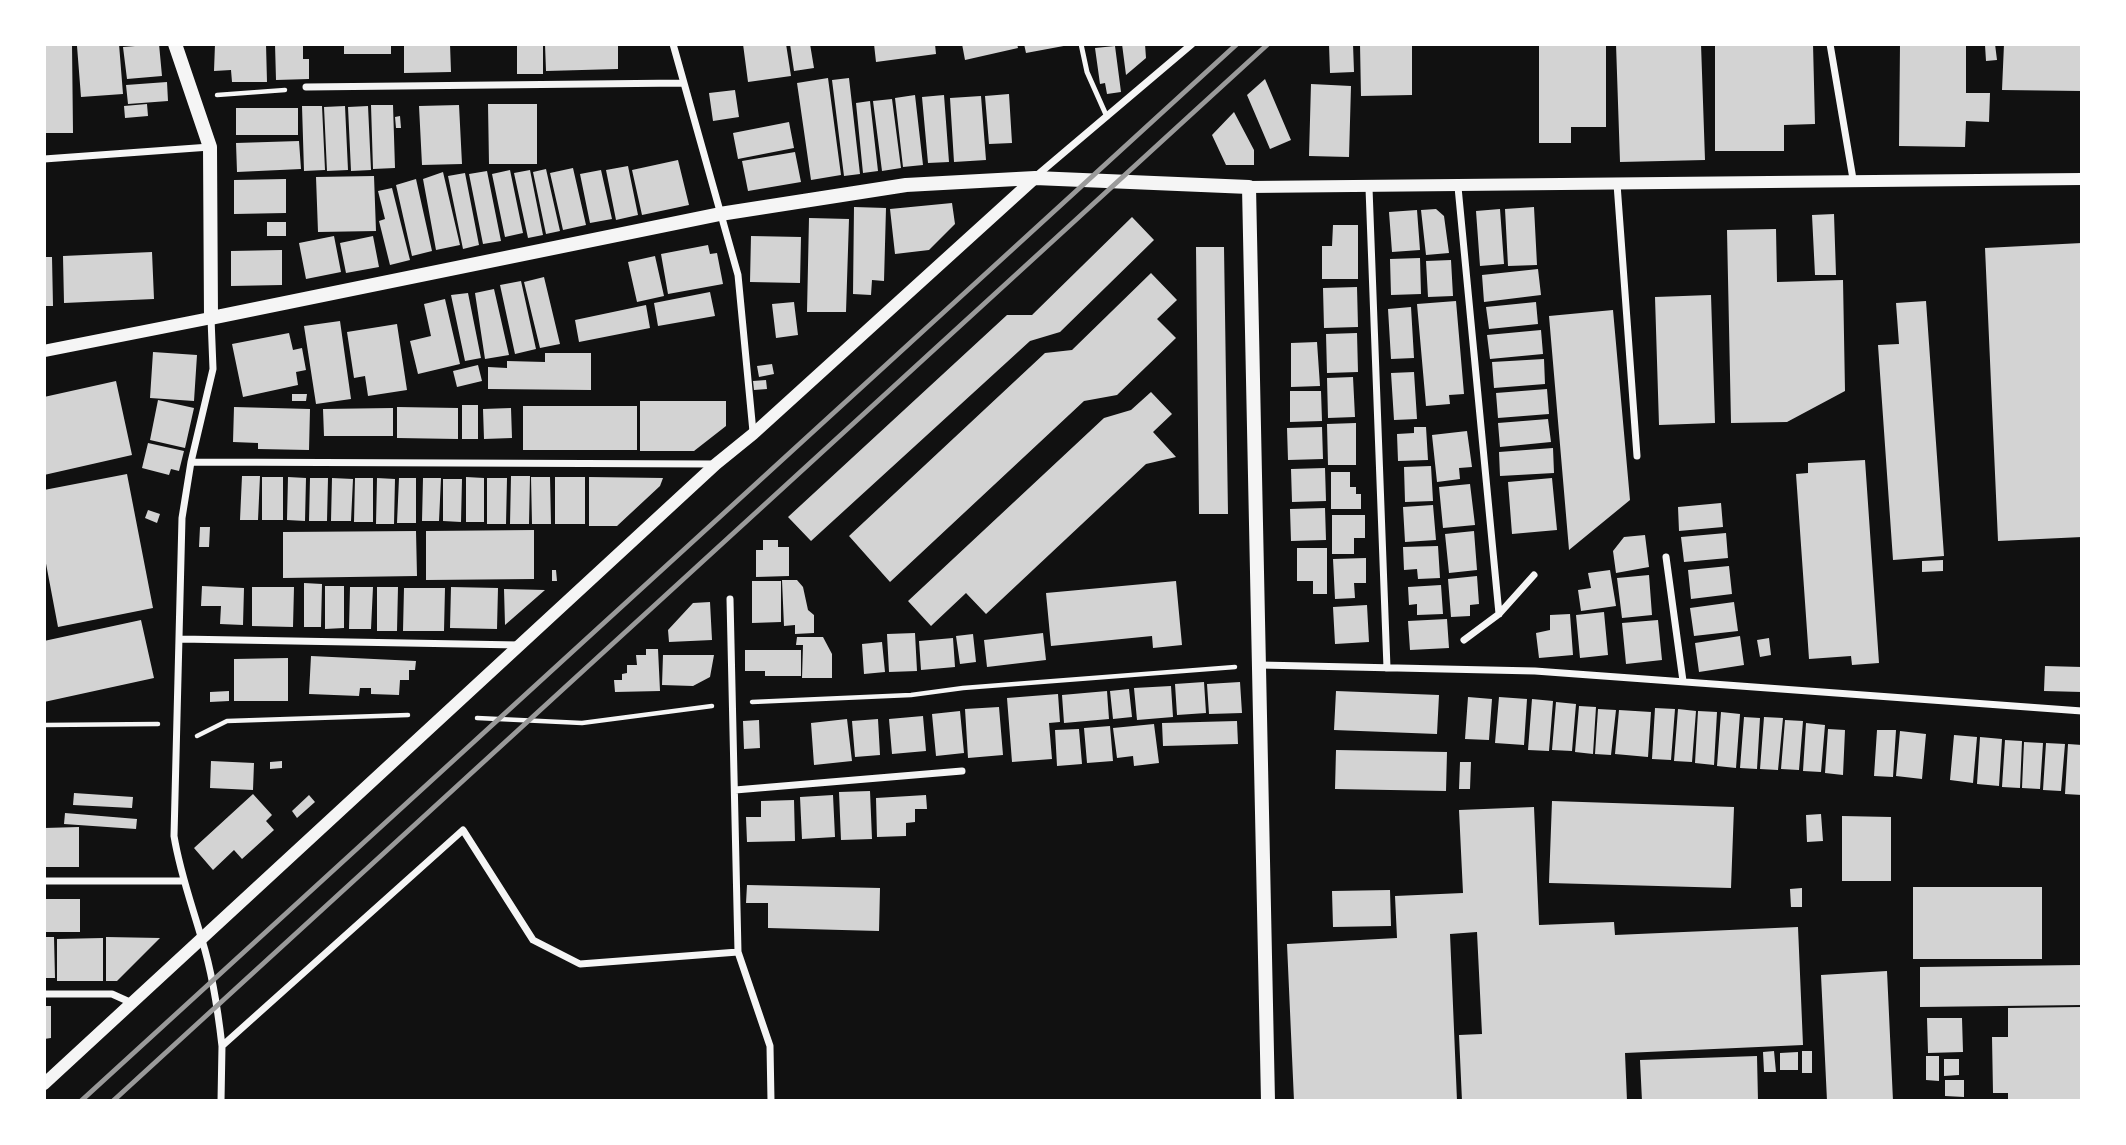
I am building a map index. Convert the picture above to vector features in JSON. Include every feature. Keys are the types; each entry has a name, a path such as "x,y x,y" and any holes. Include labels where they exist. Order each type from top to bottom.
{"main road":[{"path":"175,44 210,146 211,318 720,214 906,185 1035,178 1249,187 1268,1101"}],"street":[{"path":"673,44 737,275 754,434"},
{"path":"44,1084 429,732 716,464 754,434 1035,178 1192,44"},
{"path":"1830,44 1853,179"},
{"path":"306,87 683,83"},
{"path":"44,159 210,146"},
{"path":"1249,187 1458,187 1853,179 2082,179"},
{"path":"1617,184 1637,456"},
{"path":"1458,187 1499,614"},
{"path":"1369,188 1387,668"},
{"path":"44,351 211,318 213,369 191,462 183,519 174,836 181,881 202,941 218,1005 222,1046 220,1101"},
{"path":"191,462 716,464"},
{"path":"1666,557 1683,681"},
{"path":"1464,640 1499,614 1534,575"},
{"path":"730,599 737,952 770,1046 771,1101"},
{"path":"180,639 522,645"},
{"path":"1260,665 1535,671 2082,711"},
{"path":"735,790 962,771"},
{"path":"222,1046 463,830 533,940 580,964 737,952"},
{"path":"44,881 181,881"},
{"path":"44,994 112,994 134,1003"}],"lane":[{"path":"1081,44 1087,72 1107,117"}],"path":[{"path":"192,96 306,87"},
{"path":"44,724 176,724"}],"building":[{"path":"44,44 72,44 73,133 44,133"},
{"path":"119,44 123,94 81,97 77,46"},
{"path":"159,44 162,76 127,79 123,47"},
{"path":"215,44 266,44 267,82 232,82 231,70 214,71"},
{"path":"275,44 303,44 303,59 309,59 309,79 276,80"},
{"path":"344,44 391,44 391,54 344,54"},
{"path":"404,44 450,44 451,72 404,73"},
{"path":"517,44 543,44 543,74 517,74"},
{"path":"545,44 618,44 618,69 546,71"},
{"path":"743,44 786,44 791,76 748,82"},
{"path":"790,44 810,44 814,68 794,71"},
{"path":"874,44 935,44 936,54 876,62"},
{"path":"962,44 1017,44 1018,48 965,60"},
{"path":"1024,44 1069,44 1069,45 1026,53"},
{"path":"1122,44 1145,44 1146,58 1126,75"},
{"path":"1329,44 1353,44 1354,72 1330,73"},
{"path":"1360,44 1412,44 1412,95 1361,96"},
{"path":"1539,44 1606,44 1606,127 1571,127 1571,143 1539,143"},
{"path":"1616,44 1701,44 1705,160 1620,162"},
{"path":"1715,44 1813,44 1815,124 1784,125 1784,151 1715,151"},
{"path":"1900,44 1966,45 1966,93 1990,93 1989,122 1966,121 1965,147 1899,146"},
{"path":"1995,44 1997,60 1986,61 1985,45"},
{"path":"2004,44 2082,44 2082,91 2002,90"},
{"path":"1115,46 1121,92 1107,94 1105,83 1100,84 1095,48"},
{"path":"828,78 841,175 811,180 797,83"},
{"path":"849,78 860,174 844,176 832,80"},
{"path":"1265,79 1291,140 1270,149 1247,95"},
{"path":"167,82 168,101 128,104 126,85"},
{"path":"1311,84 1351,86 1349,157 1309,156"},
{"path":"735,90 739,117 713,121 709,93"},
{"path":"1009,94 1012,143 989,144 985,96"},
{"path":"915,95 923,165 903,167 895,98"},
{"path":"944,95 949,162 928,163 922,97"},
{"path":"981,96 986,160 954,162 950,98"},
{"path":"892,99 901,168 882,171 873,101"},
{"path":"870,101 878,171 863,173 856,103"},
{"path":"147,104 148,116 125,118 124,106"},
{"path":"488,104 537,104 537,164 489,164"},
{"path":"371,105 393,105 395,168 373,169"},
{"path":"459,105 462,164 422,165 419,106"},
{"path":"302,106 322,106 325,170 304,171"},
{"path":"345,106 348,170 327,171 324,107"},
{"path":"368,106 371,170 351,171 348,107"},
{"path":"236,108 298,108 298,135 236,135"},
{"path":"1234,112 1254,150 1254,165 1226,165 1212,135"},
{"path":"400,116 401,128 396,128 395,117"},
{"path":"789,122 794,148 738,159 733,133"},
{"path":"299,141 301,169 237,172 236,143"},
{"path":"795,152 801,182 748,191 742,161"},
{"path":"678,160 689,205 642,215 632,170"},
{"path":"628,166 638,215 616,220 606,170"},
{"path":"573,168 586,225 563,230 550,173"},
{"path":"546,169 560,231 546,234 533,172"},
{"path":"510,170 523,233 505,237 492,174"},
{"path":"530,170 543,235 528,238 514,173"},
{"path":"601,170 612,219 590,223 580,174"},
{"path":"487,171 501,241 483,244 469,174"},
{"path":"443,172 460,245 436,250 423,179"},
{"path":"465,173 479,245 463,249 448,176"},
{"path":"374,176 376,231 318,232 316,177"},
{"path":"286,179 286,213 234,214 234,180"},
{"path":"416,179 432,251 412,256 396,185"},
{"path":"392,188 410,260 390,265 379,221 385,219 378,191"},
{"path":"952,203 955,224 929,250 895,254 890,209"},
{"path":"854,207 886,208 884,281 872,280 871,295 853,294"},
{"path":"1534,207 1537,265 1508,266 1505,209"},
{"path":"1436,209 1444,216 1449,253 1426,255 1421,210"},
{"path":"1500,209 1504,264 1480,266 1476,211"},
{"path":"1417,210 1420,250 1392,252 1389,212"},
{"path":"1834,214 1836,275 1815,275 1812,215"},
{"path":"1132,217 1154,240 1060,332 1030,341 811,541 788,517 1007,315 1032,315"},
{"path":"809,218 849,219 846,312 807,312"},
{"path":"267,222 286,222 286,236 267,236"},
{"path":"1333,225 1358,225 1358,279 1322,279 1322,246 1332,246"},
{"path":"1776,229 1777,282 1843,280 1845,391 1787,422 1731,423 1727,230"},
{"path":"334,236 341,272 306,279 299,243"},
{"path":"373,236 379,267 346,273 340,243"},
{"path":"751,236 801,237 800,283 750,282"},
{"path":"2082,243 2082,537 1998,541 1985,248"},
{"path":"708,245 710,254 717,253 723,284 668,294 661,254"},
{"path":"1196,247 1224,247 1228,514 1199,514"},
{"path":"282,250 282,285 231,286 231,251"},
{"path":"152,252 154,299 64,303 63,256"},
{"path":"655,256 664,296 637,302 628,262"},
{"path":"44,257 52,257 53,306 44,306"},
{"path":"1420,258 1421,294 1391,295 1390,259"},
{"path":"1451,260 1453,296 1428,297 1426,261"},
{"path":"1538,269 1541,295 1484,302 1482,275"},
{"path":"1151,273 1177,300 1157,319 1176,338 1117,395 1084,401 890,582 849,536 1045,353 1072,350"},
{"path":"544,277 560,344 540,348 524,282"},
{"path":"521,281 536,349 515,354 500,285"},
{"path":"1357,287 1358,327 1324,328 1323,288"},
{"path":"494,289 509,355 485,359 475,293"},
{"path":"710,292 715,316 658,326 654,303"},
{"path":"468,293 481,358 465,361 451,295"},
{"path":"1711,295 1715,423 1659,425 1655,297"},
{"path":"445,299 460,364 418,374 410,341 431,336 424,304"},
{"path":"1456,301 1464,394 1449,395 1450,404 1426,406 1417,304"},
{"path":"1926,301 1944,556 1893,560 1878,345 1899,344 1896,303"},
{"path":"794,302 798,335 776,338 772,304"},
{"path":"1536,302 1538,324 1489,329 1486,307"},
{"path":"646,305 650,328 579,342 575,320"},
{"path":"1411,307 1414,358 1391,359 1388,309"},
{"path":"1613,310 1630,500 1569,550 1549,316"},
{"path":"340,321 351,399 316,404 304,326"},
{"path":"397,324 407,390 368,396 365,376 354,378 347,332"},
{"path":"1541,330 1543,354 1490,359 1487,335"},
{"path":"289,333 293,350 302,348 306,370 296,372 298,385 243,397 232,344"},
{"path":"1357,333 1358,372 1327,373 1326,334"},
{"path":"1317,342 1320,386 1291,387 1291,343"},
{"path":"153,352 197,355 194,401 150,398"},
{"path":"545,353 591,353 591,390 488,389 488,367 507,368 507,361 545,362"},
{"path":"1544,359 1545,384 1494,388 1492,362"},
{"path":"772,364 774,374 759,377 757,366"},
{"path":"478,365 482,381 457,387 453,371"},
{"path":"1414,372 1417,419 1394,420 1391,373"},
{"path":"1353,377 1355,417 1328,418 1327,378"},
{"path":"766,380 767,389 754,390 753,381"},
{"path":"116,381 132,455 44,475 44,397"},
{"path":"1547,389 1549,414 1498,418 1496,393"},
{"path":"1290,391 1321,391 1322,421 1290,422"},
{"path":"1151,392 1172,414 1153,432 1176,457 1146,464 986,614 966,593 931,626 908,601 1104,418 1131,410"},
{"path":"292,394 307,394 306,401 292,401"},
{"path":"158,400 194,408 185,448 150,440"},
{"path":"640,401 726,401 726,426 694,451 640,451"},
{"path":"462,405 478,405 478,439 462,439"},
{"path":"523,406 637,406 637,450 523,450"},
{"path":"234,407 310,409 309,450 258,449 258,443 233,442"},
{"path":"397,407 458,408 458,439 397,438"},
{"path":"393,408 393,436 324,436 323,409"},
{"path":"511,408 512,438 484,439 483,409"},
{"path":"1548,419 1551,442 1500,447 1498,423"},
{"path":"1356,423 1356,465 1328,465 1327,424"},
{"path":"1322,427 1323,459 1288,460 1287,428"},
{"path":"1414,427 1426,427 1428,460 1398,461 1397,434 1414,433"},
{"path":"1467,431 1472,467 1459,468 1460,479 1437,482 1432,435"},
{"path":"148,443 184,451 179,471 171,469 169,475 142,468"},
{"path":"1553,448 1554,473 1500,476 1499,452"},
{"path":"1865,460 1879,663 1852,665 1851,656 1809,659 1796,474 1808,473 1808,463"},
{"path":"1431,466 1433,501 1405,502 1404,467"},
{"path":"1325,468 1326,501 1292,502 1291,469"},
{"path":"1331,472 1350,472 1350,487 1356,487 1356,494 1361,494 1361,509 1331,509"},
{"path":"127,474 153,608 58,627 44,553 44,490"},
{"path":"242,476 260,476 258,520 240,520"},
{"path":"511,476 530,476 529,524 510,524"},
{"path":"262,477 283,477 283,520 262,520"},
{"path":"288,477 306,478 305,521 287,520"},
{"path":"466,477 484,478 484,522 466,522"},
{"path":"531,477 550,477 551,524 532,524"},
{"path":"555,477 585,477 585,524 555,524"},
{"path":"589,477 663,478 660,486 617,526 589,526"},
{"path":"310,478 328,478 327,521 309,521"},
{"path":"332,478 353,479 351,521 331,521"},
{"path":"355,478 373,478 373,522 354,522"},
{"path":"377,478 395,479 394,524 376,524"},
{"path":"399,478 416,478 416,523 397,523"},
{"path":"423,478 441,478 439,521 422,521"},
{"path":"487,478 507,478 506,524 487,524"},
{"path":"1552,478 1557,530 1512,534 1508,482"},
{"path":"443,479 462,479 461,522 443,521"},
{"path":"1470,484 1475,525 1443,528 1439,487"},
{"path":"1721,503 1723,527 1679,531 1678,507"},
{"path":"1433,505 1436,540 1405,542 1403,507"},
{"path":"1325,508 1326,540 1291,541 1290,509"},
{"path":"148,510 160,514 157,523 145,518"},
{"path":"1332,515 1365,515 1365,538 1354,538 1354,554 1332,554"},
{"path":"200,527 210,527 209,547 199,547"},
{"path":"534,530 534,579 426,580 426,531"},
{"path":"416,531 417,576 283,578 283,532"},
{"path":"1474,531 1477,570 1449,573 1445,534"},
{"path":"1726,533 1728,558 1684,562 1681,537"},
{"path":"1645,535 1649,567 1616,573 1613,551 1624,537"},
{"path":"763,540 778,540 778,547 789,547 789,576 756,577 756,550 763,550"},
{"path":"1438,546 1440,578 1418,579 1417,569 1404,570 1403,547"},
{"path":"1297,548 1327,548 1327,594 1313,594 1313,581 1297,581"},
{"path":"1366,558 1366,583 1354,583 1355,598 1335,599 1333,559"},
{"path":"1943,560 1943,571 1922,572 1922,561"},
{"path":"1729,566 1732,594 1691,599 1688,570"},
{"path":"552,570 556,570 557,581 552,581"},
{"path":"1610,570 1616,606 1581,611 1578,590 1591,588 1588,573"},
{"path":"1649,575 1652,615 1622,618 1617,578"},
{"path":"1477,576 1479,604 1470,605 1470,616 1451,617 1448,579"},
{"path":"782,580 797,580 803,587 808,610 814,615 814,633 795,634 795,625 784,626"},
{"path":"752,581 781,581 781,622 752,623"},
{"path":"1176,581 1182,645 1153,648 1152,636 1051,646 1046,593"},
{"path":"304,583 322,584 321,627 304,627"},
{"path":"1441,585 1443,614 1417,615 1417,604 1409,605 1408,587"},
{"path":"202,586 244,588 243,625 220,624 221,606 201,606"},
{"path":"325,586 344,586 344,628 325,629"},
{"path":"252,587 294,587 293,627 252,626"},
{"path":"350,587 373,587 371,629 349,629"},
{"path":"377,587 398,587 397,631 377,631"},
{"path":"451,587 498,588 497,629 450,628"},
{"path":"404,588 445,588 444,631 403,631"},
{"path":"504,589 545,590 505,625"},
{"path":"710,602 712,640 669,642 668,630 693,603"},
{"path":"1734,602 1738,631 1694,636 1690,608"},
{"path":"1367,605 1369,642 1335,644 1333,607"},
{"path":"1604,612 1608,655 1580,658 1576,615"},
{"path":"1570,614 1573,655 1539,658 1536,633 1550,630 1550,615"},
{"path":"1447,619 1449,648 1410,650 1408,621"},
{"path":"141,620 154,678 44,702 44,641"},
{"path":"1658,620 1662,660 1626,664 1622,623"},
{"path":"915,633 917,671 889,672 887,634"},
{"path":"1043,633 1046,660 987,667 984,640"},
{"path":"973,634 976,662 960,664 956,636"},
{"path":"1740,636 1744,665 1699,672 1695,643"},
{"path":"797,637 823,637 832,654 832,678 802,678 803,645 796,645"},
{"path":"953,638 955,667 921,670 919,641"},
{"path":"1769,638 1771,655 1760,657 1757,640"},
{"path":"882,642 885,672 864,674 862,644"},
{"path":"646,649 658,649 660,691 615,692 614,680 622,680 622,674 627,673 627,665 637,665 636,655 646,655"},
{"path":"745,650 801,650 801,676 765,676 765,671 745,671"},
{"path":"663,655 714,655 710,677 693,686 662,685"},
{"path":"311,656 416,661 415,670 409,670 409,680 400,680 399,695 371,694 371,688 360,688 359,696 309,694"},
{"path":"288,658 288,701 234,701 234,659"},
{"path":"2045,666 2082,667 2082,692 2044,691"},
{"path":"1204,682 1206,713 1177,715 1175,684"},
{"path":"1240,682 1242,713 1209,714 1207,684"},
{"path":"1171,686 1173,717 1137,720 1134,688"},
{"path":"1129,689 1132,717 1113,719 1110,691"},
{"path":"229,691 229,701 210,702 210,692"},
{"path":"1107,691 1109,719 1064,723 1062,695"},
{"path":"1336,691 1439,695 1437,734 1334,730"},
{"path":"1058,694 1060,722 1049,723 1052,759 1012,762 1007,698"},
{"path":"1468,697 1492,699 1489,740 1465,739"},
{"path":"1499,697 1527,699 1524,745 1495,743"},
{"path":"1532,699 1553,701 1549,751 1528,750"},
{"path":"1556,702 1576,704 1572,751 1552,750"},
{"path":"1579,706 1596,707 1593,754 1575,752"},
{"path":"999,707 1003,755 968,758 965,709"},
{"path":"1655,708 1675,709 1671,760 1652,759"},
{"path":"1598,709 1616,710 1611,755 1595,754"},
{"path":"1678,709 1696,711 1692,762 1674,761"},
{"path":"1619,710 1651,712 1648,757 1615,754"},
{"path":"960,711 964,753 936,756 932,714"},
{"path":"1698,711 1717,712 1714,765 1695,763"},
{"path":"1721,712 1740,714 1736,768 1717,766"},
{"path":"923,716 926,751 892,754 889,719"},
{"path":"1744,717 1760,718 1757,769 1740,768"},
{"path":"1764,717 1783,718 1778,770 1760,769"},
{"path":"847,719 852,761 814,765 811,723"},
{"path":"878,719 880,755 855,757 852,721"},
{"path":"759,720 760,748 744,749 743,721"},
{"path":"1785,720 1803,721 1799,770 1781,769"},
{"path":"1237,721 1238,744 1163,746 1162,723"},
{"path":"1806,723 1825,725 1821,772 1803,771"},
{"path":"1154,724 1159,763 1134,766 1133,756 1117,758 1113,728"},
{"path":"1110,726 1113,761 1087,763 1084,728"},
{"path":"1079,729 1082,764 1057,766 1055,730"},
{"path":"1828,729 1845,730 1843,775 1825,773"},
{"path":"1877,730 1896,730 1893,777 1874,776"},
{"path":"1900,731 1926,734 1922,779 1896,776"},
{"path":"1954,735 1977,737 1973,783 1950,780"},
{"path":"1980,737 2002,739 1999,786 1977,784"},
{"path":"2005,740 2022,741 2020,788 2002,787"},
{"path":"2024,742 2043,743 2040,789 2022,788"},
{"path":"2046,743 2065,744 2061,791 2043,790"},
{"path":"2068,744 2082,745 2082,795 2065,794"},
{"path":"1336,750 1447,752 1446,791 1335,789"},
{"path":"211,761 254,763 253,790 210,788"},
{"path":"282,761 282,768 270,769 270,762"},
{"path":"1460,762 1471,762 1470,789 1459,789"},
{"path":"870,791 872,839 841,840 839,792"},
{"path":"74,793 133,797 132,808 73,805"},
{"path":"253,794 272,815 266,821 274,830 242,859 234,850 213,870 194,848"},
{"path":"309,795 315,802 297,818 292,811"},
{"path":"833,795 835,837 802,839 800,797"},
{"path":"926,795 927,809 915,809 915,822 906,823 906,836 877,837 876,798"},
{"path":"794,800 795,841 747,842 746,817 761,817 761,801"},
{"path":"1552,801 1734,807 1731,888 1549,883"},
{"path":"1534,807 1539,925 1614,922 1615,935 1798,927 1803,1045 1625,1053 1627,1101 1462,1101 1459,1035 1482,1034 1477,932 1450,934 1457,1101 1294,1101 1287,944 1397,938 1395,896 1463,893 1459,810"},
{"path":"65,813 137,819 136,829 64,824"},
{"path":"1821,814 1823,841 1807,842 1806,815"},
{"path":"1842,816 1891,817 1891,881 1842,881"},
{"path":"79,827 79,867 44,867 44,828"},
{"path":"747,885 880,888 879,931 768,928 768,903 746,903"},
{"path":"1913,887 2042,887 2042,959 1913,959"},
{"path":"1802,888 1802,907 1791,907 1790,889"},
{"path":"1390,890 1391,926 1333,927 1332,891"},
{"path":"44,899 80,899 80,932 44,932"},
{"path":"44,937 54,937 55,978 44,978"},
{"path":"106,937 160,938 117,981 106,981"},
{"path":"103,938 103,981 57,981 57,939"},
{"path":"2082,965 2082,1005 1920,1007 1920,967"},
{"path":"1887,971 1893,1101 1827,1101 1821,975"},
{"path":"44,1006 51,1006 51,1038 44,1039"},
{"path":"2082,1007 2082,1101 2008,1101 2008,1093 1993,1093 1992,1037 2008,1037 2008,1008"},
{"path":"1927,1018 1962,1018 1963,1052 1928,1053"},
{"path":"1774,1051 1776,1072 1764,1072 1763,1052"},
{"path":"1802,1051 1812,1051 1812,1073 1802,1073"},
{"path":"1798,1052 1798,1070 1780,1070 1780,1053"},
{"path":"1757,1056 1758,1101 1642,1101 1640,1060"},
{"path":"1926,1056 1939,1056 1939,1081 1926,1080"},
{"path":"1944,1059 1959,1059 1959,1075 1944,1076"},
{"path":"1945,1080 1964,1080 1964,1097 1945,1096"}],"railway":[{"path":"81,1101 1237,44"},
{"path":"113,1101 1268,44"}]}
